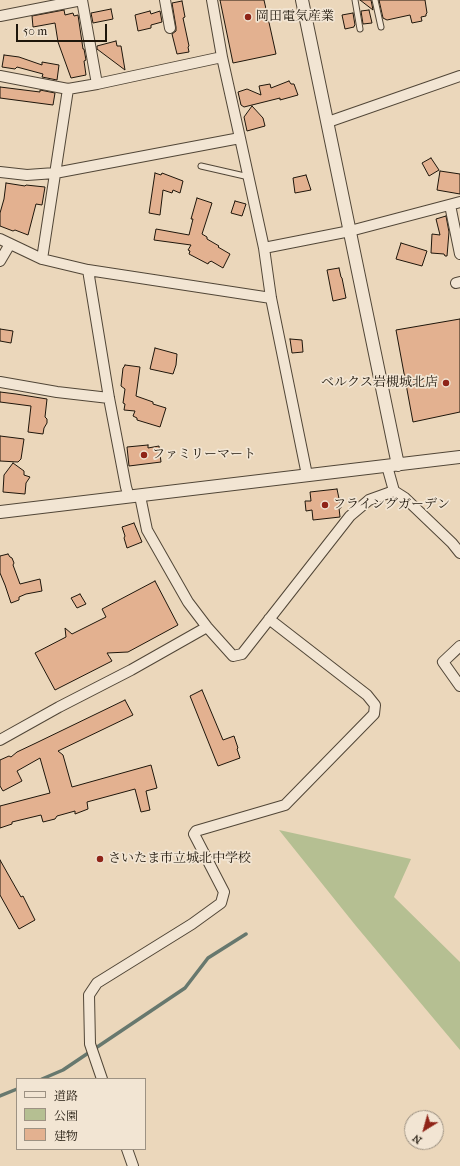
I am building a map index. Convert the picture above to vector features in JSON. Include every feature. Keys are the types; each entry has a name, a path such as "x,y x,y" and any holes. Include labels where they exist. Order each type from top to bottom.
{"street":[{"path":"0,16 82,0 97,84"},
{"path":"165,0 170,28"},
{"path":"212,0 222,57 264,248 271,298 307,475"},
{"path":"302,0 350,231 393,465 394,491"},
{"path":"0,76 68,88 97,84 222,57"},
{"path":"328,122 460,76"},
{"path":"42,259 68,88"},
{"path":"0,172 27,175 55,173 240,138"},
{"path":"264,248 350,231 455,204 460,254"},
{"path":"0,239 42,259 88,270 271,298"},
{"path":"0,261 10,244"},
{"path":"88,270 109,398 126,487 134,497 147,530 188,602 207,627 233,656 242,654 350,516 369,500 394,491"},
{"path":"0,382 57,392 109,398"},
{"path":"0,512 460,457"},
{"path":"394,491 405,498 456,541 460,553"},
{"path":"102,1078 90,1044 89,995 97,983 192,924 221,903 224,892 194,834 196,831 285,805 374,714 375,705 367,695 269,619"},
{"path":"0,740 59,707 131,670 207,627"},
{"path":"460,646 443,662 460,686"},
{"path":"127,1150 133,1166"}],"lane":[{"path":"355,0 360,29"},
{"path":"375,0 381,27"},
{"path":"201,166 249,177"}],"green space":[{"path":"279,830 411,859 394,897 460,962 460,1050 356,926"}],"building":[{"path":"220,0 264,0 276,54 233,63"},
{"path":"360,0 371,0 373,10"},
{"path":"379,0 425,0 427,13 426,16 421,17 422,21 412,23 410,15 387,20 383,18"},
{"path":"182,1 185,17 183,18 189,52 177,54 172,34 176,31 176,27 172,3"},
{"path":"111,9 113,19 93,23 91,13"},
{"path":"64,10 65,15 73,13 74,16 78,15 86,60 84,61 86,75 71,78 58,42 55,23 33,27 32,16"},
{"path":"369,10 372,23 363,24 361,11"},
{"path":"150,11 151,14 160,11 162,22 151,25 151,28 138,31 135,15"},
{"path":"353,13 354,27 345,29 342,15"},
{"path":"116,41 117,46 121,46 125,70 97,49 97,46"},
{"path":"4,55 19,57 42,65 42,62 59,65 57,80 42,77 43,74 17,67 15,69 2,67"},
{"path":"289,81 291,84 294,84 298,95 244,107 241,105 238,92 247,89 261,95 259,86 270,84 271,88"},
{"path":"0,87 40,92 40,90 55,93 53,105 0,98"},
{"path":"252,106 263,118 265,126 247,131 244,117"},
{"path":"431,158 439,170 429,176 422,163"},
{"path":"440,171 460,174 460,194 437,190"},
{"path":"155,173 161,175 162,173 183,181 180,193 173,190 172,193 163,190 160,215 149,213"},
{"path":"306,175 311,190 295,193 293,178"},
{"path":"6,183 45,187 42,205 36,204 28,235 0,226 0,213"},
{"path":"197,198 212,203 202,234 207,237 207,239 219,246 218,247 230,254 223,268 211,261 208,264 189,254 190,251 188,250 191,245 154,240 156,229 189,235 193,219 191,219"},
{"path":"235,201 246,204 242,216 231,213"},
{"path":"446,216 449,232 447,256 445,256 444,254 431,253 432,234 440,235 436,219"},
{"path":"401,243 427,251 422,266 396,259"},
{"path":"339,268 346,298 333,301 327,270"},
{"path":"460,319 460,412 413,422 396,330"},
{"path":"0,329 13,331 11,343 0,341"},
{"path":"290,339 302,340 303,352 292,353"},
{"path":"155,348 177,354 173,374 150,369"},
{"path":"125,365 140,367 136,396 166,408 160,427 137,420 137,418 133,416 135,411 124,410 125,404 123,403 125,389 121,386 123,368"},
{"path":"0,392 47,399 45,417 47,419 47,423 43,434 28,432 31,406 0,402"},
{"path":"0,436 24,439 21,459 18,462 0,461"},
{"name":"ファミリーマート","path":"148,445 148,448 159,446 161,462 129,466 127,447"},
{"path":"13,463 24,471 24,475 30,477 26,483 25,494 3,492 4,475"},
{"path":"337,489 341,508 339,508 340,517 313,520 312,510 306,511 305,501 311,501 310,492"},
{"path":"134,523 142,542 127,548 122,527"},
{"path":"8,554 14,563 13,565 20,584 40,579 42,591 26,594 19,597 19,600 11,603 0,573 0,556"},
{"path":"155,581 178,625 128,652 107,653 112,661 55,690 35,653 66,637 65,628 72,634 106,617 102,609"},
{"path":"80,594 86,604 77,608 71,598"},
{"path":"202,690 223,740 234,736 240,758 218,766 190,696"},
{"path":"125,700 133,715 58,751 63,755 72,787 151,765 157,788 146,791 150,810 141,812 135,789 87,802 88,809 75,814 75,811 43,822 41,815 12,822 12,824 0,828 0,806 50,793 40,758 17,771 22,781 3,791 0,786 0,760 9,756 11,757 17,752"},
{"path":"0,860 21,897 23,896 35,920 19,929 0,895"}],"waterway":[{"path":"44,1078 63,1070 185,988 208,958 246,934"},
{"path":"0,1096 16,1089"}],"place":[{"name":"岡田電気産業","path":"248,17"},
{"name":"ベルクス岩槻城北店","path":"446,383"},
{"name":"ファミリーマート","path":"144,455"},
{"name":"フライングガーデン","path":"325,505"},
{"name":"さいたま市立城北中学校","path":"100,859"}]}
